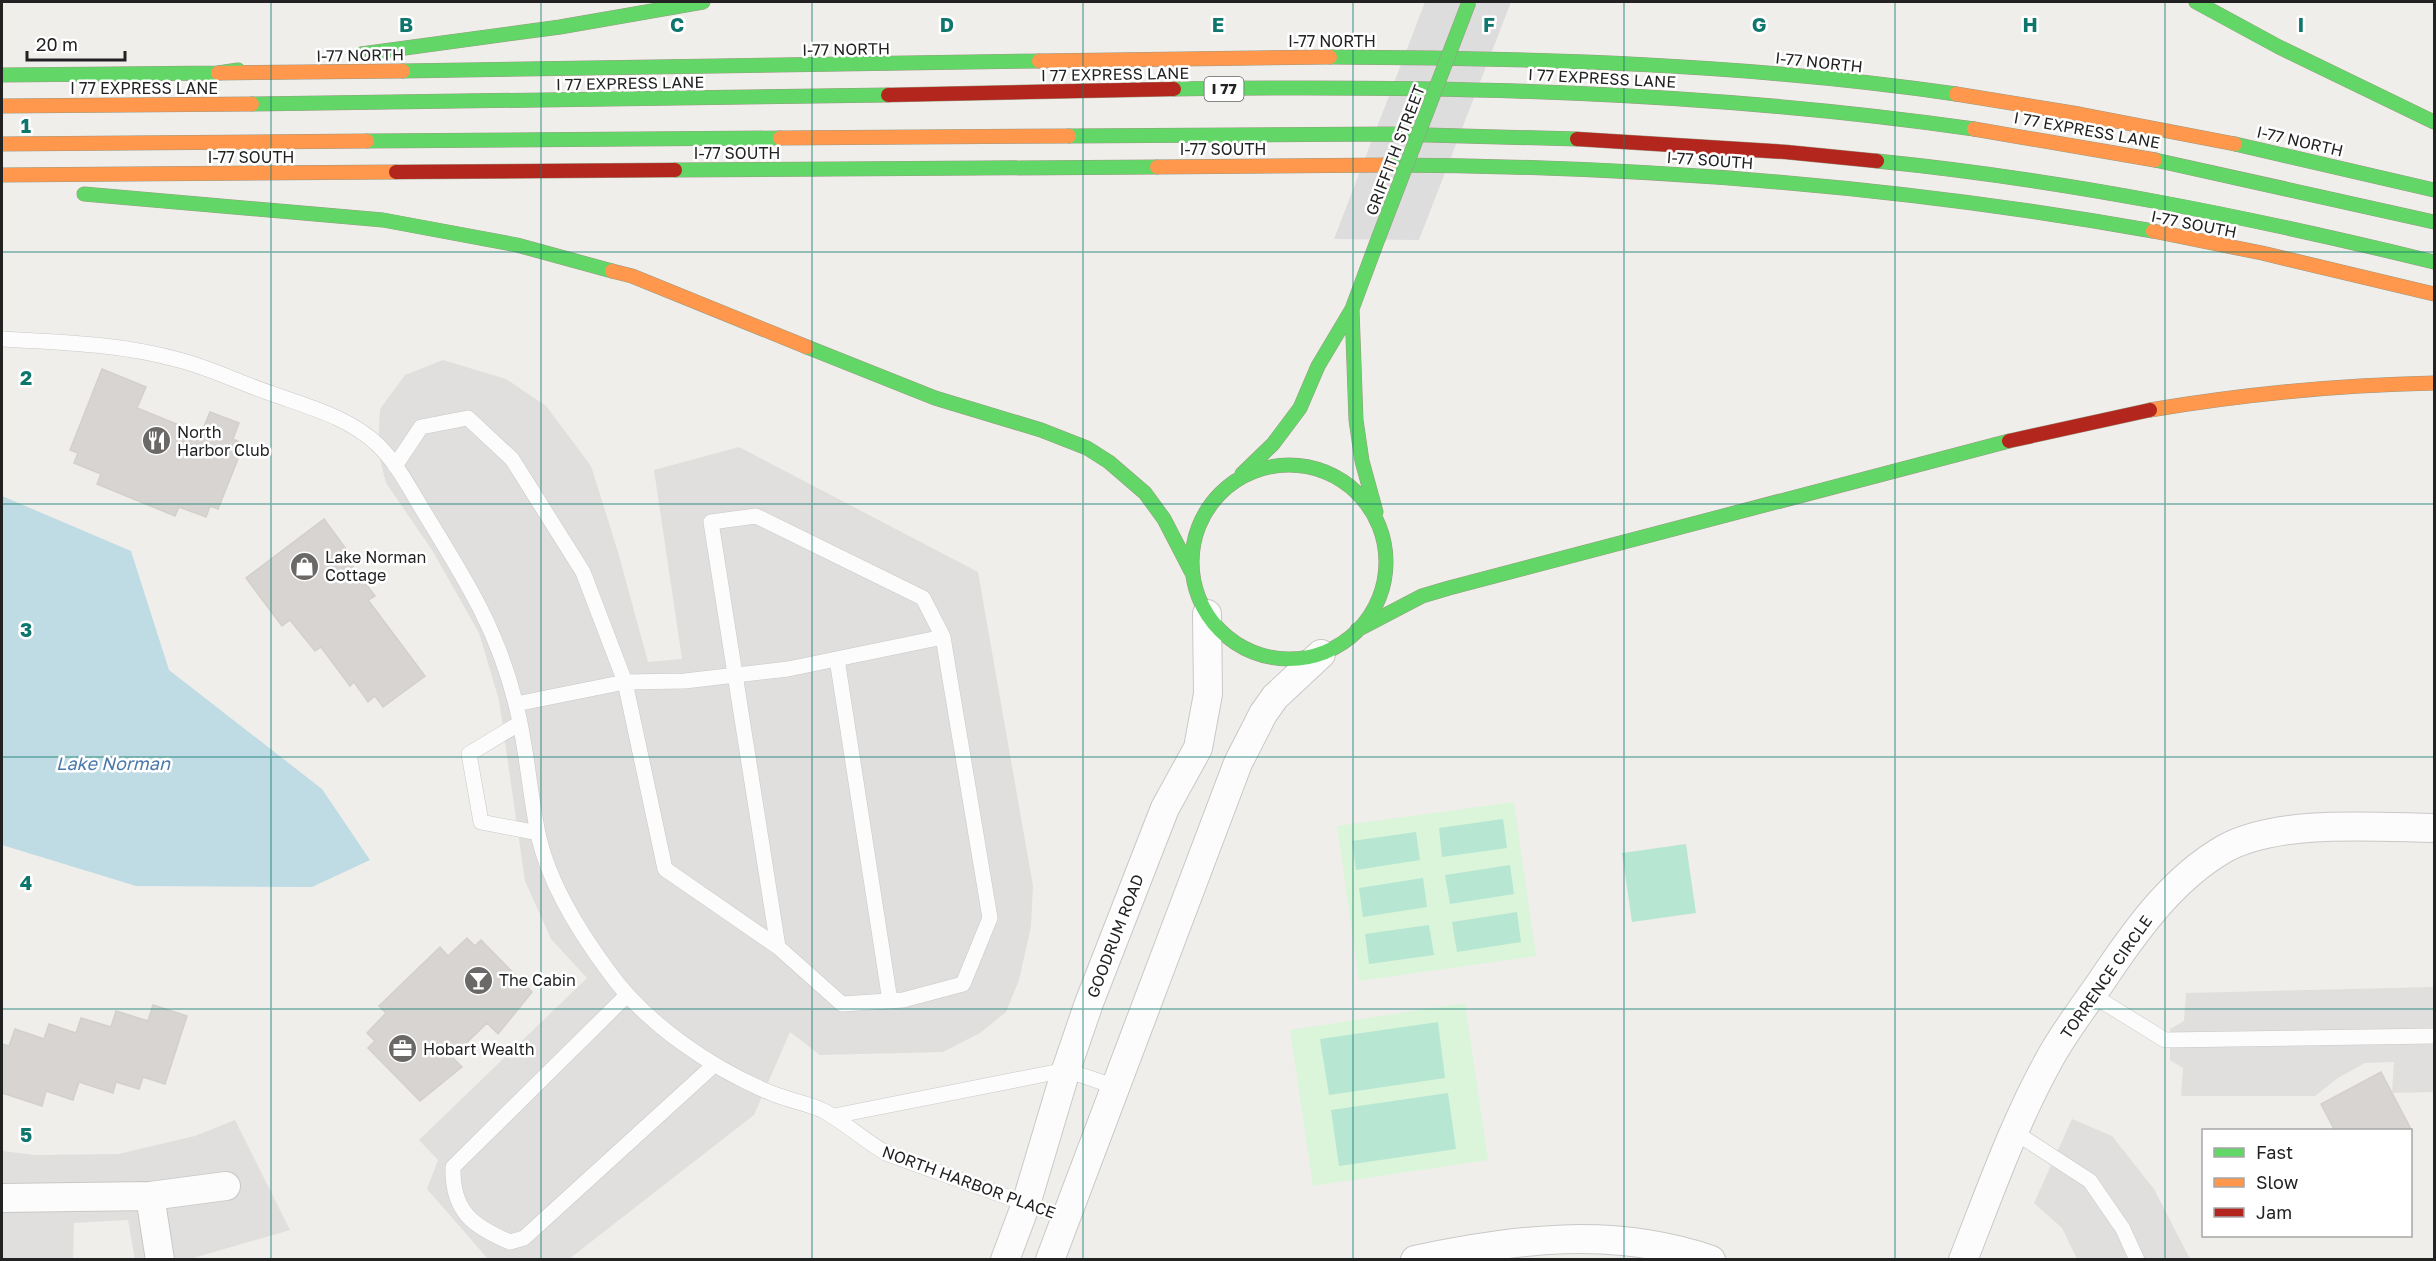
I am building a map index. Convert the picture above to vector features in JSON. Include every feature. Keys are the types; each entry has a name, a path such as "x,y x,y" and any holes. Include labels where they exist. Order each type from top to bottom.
{"main road":[{"path":"218,73 560,27 703,2"},
{"name":"GRIFFITH STREET","path":"1236,479 1288,427 1309,390 1318,366 1352,309 1469,2"},
{"path":"2196,2 2289,52 2434,122"},
{"name":"I-77 NORTH","path":"218,73 1272,57 1627,64 1744,71 1978,96 2094,115 2210,138 2434,190"},
{"name":"I 77","path":"2,75 218,73"},
{"name":"I 77 EXPRESS LANE","path":"2,106 579,101 1272,88 1625,95 1765,104 1974,127 2204,168 2434,222"},
{"path":"2,144 1391,134 1623,140 1852,157 2081,188 2309,231 2434,262"},
{"name":"I-77 SOUTH","path":"2,175 1379,165 1622,171 1849,188 2076,219 2291,260 2434,294"},
{"path":"2,187 25,189"},
{"path":"71,193 383,220 517,245 632,276 685,295 935,398 1041,430 1087,448 1109,462 1145,493 1164,519 1192,573"},
{"name":"GRIFFITH STREET","path":"1352,309 1358,441 1380,529"},
{"path":"1357,630 1371,613 1380,594 1385,573 1385,550 1380,529 1371,510 1357,493 1340,479 1320,470 1299,465 1278,465 1256,470 1236,479 1206,510 1197,530 1192,552 1192,573 1197,595 1207,614 1221,631 1238,644 1257,654 1278,659 1300,659 1321,654 1340,644 1357,630 1404,604 1449,588 2093,420 2253,393 2330,386 2434,383"}],"street":[{"name":"GOODRUM ROAD","path":"1005,1260 1026,1204 1066,1070 1165,808 1198,748 1208,694 1207,614"},
{"path":"1050,1260 1242,755 1263,714 1275,697 1321,654"},
{"name":"TORRENCE CIRCLE","path":"1963,1260 2013,1131 2049,1058 2144,919 2188,876 2225,849 2269,834 2337,826 2434,828"},
{"path":"2,1198 150,1197 226,1186"},
{"path":"150,1197 160,1260"},
{"path":"1415,1260 1517,1241 1589,1238 1641,1243 1711,1260"}],"lane":[{"name":"NORTH HARBOR PLACE","path":"2,339 112,347 181,360 334,416 378,444 395,466 466,578 488,620 516,704 539,837 566,904 608,972 627,995 714,1065 774,1094 834,1116 867,1143 888,1154 1066,1218"},
{"path":"395,466 421,427 468,418 512,459 583,572 625,682 665,869 778,947 842,1004 890,1001 963,984 990,918 943,637 923,598 756,516 711,522 778,947"},
{"path":"516,704 625,682 685,681 788,669 943,637"},
{"path":"837,659 890,1001"},
{"path":"520,723 470,754 481,822 539,837"},
{"path":"627,995 453,1167 452,1190 461,1209 485,1232 510,1242 524,1238 714,1065"},
{"path":"2092,995 2164,1040 2434,1036"},
{"path":"834,1116 1066,1070 1116,1087"},
{"path":"2013,1131 2090,1181 2123,1229 2137,1260"}],"green space":[{"path":"1514,802 1536,956 1359,981 1337,826"},
{"path":"1503,819 1507,848 1442,857 1439,828"},
{"path":"1416,832 1420,860 1356,870 1352,841"},
{"path":"1686,844 1696,913 1632,922 1622,853"},
{"path":"1510,865 1514,894 1450,904 1445,875"},
{"path":"1423,878 1427,907 1363,917 1359,888"},
{"path":"1517,912 1521,942 1457,952 1452,922"},
{"path":"1429,925 1434,955 1369,964 1365,934"},
{"path":"1465,1003 1488,1160 1313,1186 1290,1030"},
{"path":"1438,1022 1445,1078 1329,1095 1320,1039"},
{"path":"1448,1093 1456,1149 1339,1166 1331,1110"}],"shaded area":[{"path":"443,360 506,379 546,406 591,466 618,552 648,662 682,659 654,470 739,447 978,572 1033,886 1031,926 1019,980 1006,1012 980,1033 943,1052 820,1055 790,1032 754,1115 569,1259 488,1259 427,1189 438,1160 419,1140 587,978 551,939 525,881 499,700 479,633 432,550 386,483 378,451 380,409 405,375"},
{"path":"2434,987 2434,1092 2392,1093 2394,1062 2365,1063 2338,1078 2315,1096 2181,1096 2183,1068 2170,1060 2170,1029 2184,1021 2186,993"},
{"path":"2072,1119 2112,1136 2154,1189 2190,1259 2077,1259 2062,1228 2034,1203"},
{"path":"235,1120 290,1230 190,1259 135,1260 128,1220 74,1223 73,1259 2,1260 2,1151 36,1155 118,1154 195,1136"}],"water":[{"name":"Lake Norman","path":"2,496 131,551 169,670 322,789 370,860 312,887 136,886 2,845"}],"pier":[{"path":"1425,2 1511,2 1419,240 1334,239"}],"building":[{"name":"North Harbor Club","path":"102,369 146,387 137,408 201,434 210,412 239,423 233,439 244,444 218,509 210,506 206,517 179,507 175,516 97,484 101,474 74,463 78,453 70,450"},
{"path":"324,519 352,557 348,560 375,596 368,600 425,676 383,707 375,696 368,702 354,682 350,686 321,647 315,651 290,620 282,626 246,578"},
{"path":"467,938 475,946 481,940 532,992 498,1034 487,1023 452,1057 462,1067 420,1101 368,1048 375,1041 367,1033 386,1013 379,1006 440,947 448,956"},
{"path":"153,1005 187,1016 165,1084 143,1077 139,1089 116,1082 113,1093 79,1082 73,1100 46,1091 42,1106 2,1093 2,1044 9,1046 15,1029 44,1039 49,1024 76,1033 81,1018 111,1027 116,1011 148,1021"},
{"path":"2381,1072 2411,1129 2334,1129 2321,1104"}],"traffic: fast":[{"path":"361,54 560,27 703,2"},
{"path":"1378,239 1469,2"},
{"path":"2196,2 2279,47 2434,122"},
{"path":"1330,57 1565,61 1722,69 1956,94"},
{"path":"403,71 1039,61"},
{"path":"2,75 218,73 238,70"},
{"path":"1174,89 1375,88 1575,93 1775,106 1974,129"},
{"path":"252,104 888,95"},
{"path":"1069,136 1391,134 1577,139"},
{"path":"367,141 780,138"},
{"path":"2235,144 2434,190"},
{"path":"2155,160 2434,222"},
{"path":"1877,161 2088,189 2227,215 2434,262"},
{"path":"1389,165 1581,169 1772,182 1963,202 2153,231"},
{"path":"675,170 1157,167"},
{"path":"84,194 383,220 517,245 612,271"},
{"path":"1242,474 1273,444 1300,408 1318,366 1352,309 1378,239"},
{"path":"1352,309 1356,420 1362,461 1376,512"},
{"path":"807,347 935,398 1041,430 1087,448 1109,462 1145,493 1164,519 1192,573"},
{"path":"1357,630 1422,596 1449,588 2009,441"},
{"path":"1289,465 1317,469 1335,477 1350,487 1364,501 1382,534 1386,562 1382,590 1374,608 1364,623 1350,637 1317,655 1289,659 1261,655 1243,647 1228,637 1214,623 1196,590 1192,562 1196,534 1204,516 1214,501 1228,487 1261,469 1289,465"}],"traffic: slow":[{"path":"1039,61 1330,57"},
{"path":"218,73 403,71"},
{"path":"1956,94 2079,114 2235,144"},
{"path":"2,106 252,104"},
{"path":"1974,129 2155,160"},
{"path":"780,138 1069,136"},
{"path":"2,144 367,141"},
{"path":"1157,167 1389,165"},
{"path":"2,175 396,172"},
{"path":"2153,231 2262,253 2434,294"},
{"path":"612,271 632,276 807,347"},
{"path":"2150,410 2292,391 2434,383"}],"traffic: jam":[{"path":"888,95 1174,89"},
{"path":"1577,139 1786,152 1877,161"},
{"path":"396,172 675,170"},
{"path":"2009,441 2150,410"}],"place":[{"name":"North Harbor Club","path":"156,441"},
{"name":"Lake Norman Cottage","path":"304,566"},
{"name":"The Cabin","path":"478,980"},
{"name":"Hobart Wealth","path":"402,1049"}]}
